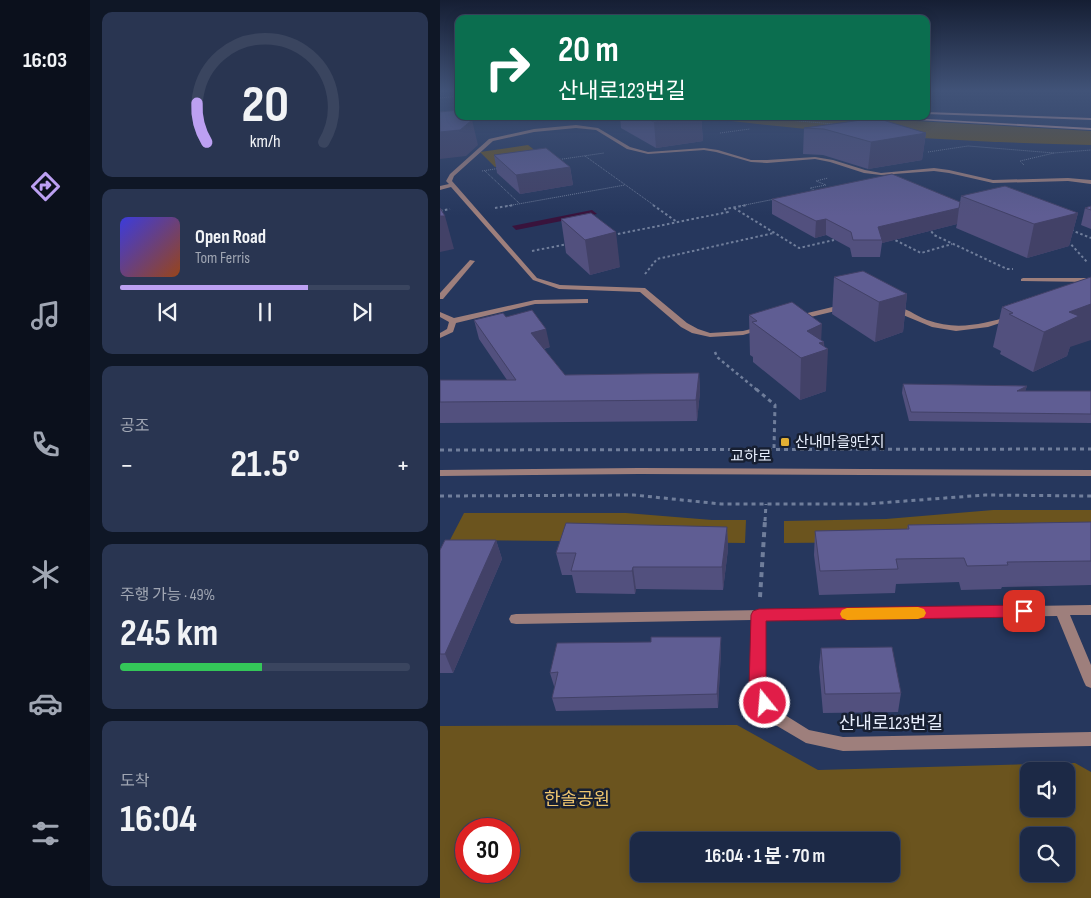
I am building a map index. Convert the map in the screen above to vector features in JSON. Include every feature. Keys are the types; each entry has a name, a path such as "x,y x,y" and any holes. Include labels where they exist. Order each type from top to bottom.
{"street":[{"path":"526,133 491,140 449,181 535,279 558,287 632,288 642,290 684,326 695,332 718,335 743,333 770,326"},
{"path":"603,133 630,149 662,153 706,149 762,162 814,158 833,161 863,172 883,174 934,169 953,172 984,181 1064,179 1091,182"},
{"path":"440,188 453,186"},
{"path":"440,296 472,261"},
{"path":"1023,280 1091,280"},
{"path":"440,314 453,321 536,302 585,301"},
{"path":"789,321 850,305"},
{"path":"886,306 923,321 960,330 980,329 1017,316"},
{"path":"440,336 450,330 453,321"},
{"name":"교하로","path":"440,473 648,471 1091,473"},
{"path":"516,619 1091,610"},
{"path":"1062,611 1091,682"},
{"name":"산내로123번길","path":"759,615 757,690 772,715 806,736 843,744 1091,739"}],"path":[{"path":"925,152 968,146 1054,153"},
{"path":"548,161 630,149"},
{"path":"1038,179 1020,161 1054,153 1091,150"},
{"path":"584,156 677,222"},
{"path":"452,176 503,168"},
{"path":"485,171 519,204"},
{"path":"809,193 816,191 810,188 826,185 816,180 863,172"},
{"path":"476,211 625,185"},
{"path":"610,236 728,212 725,209 776,199"},
{"path":"733,208 800,248 834,240"},
{"path":"934,235 931,231 933,227 940,225"},
{"path":"1068,229 1091,238"},
{"path":"925,231 1007,269 1016,269"},
{"path":"632,288 657,259 774,233"},
{"path":"887,236 921,253 953,244"},
{"path":"1065,238 1091,267"},
{"path":"514,254 571,243"},
{"path":"718,335 713,347 717,357 775,405 774,448"},
{"path":"440,450 1091,449"},
{"path":"440,496 634,495 721,504 866,504 985,495 1091,496"},
{"path":"759,615 766,504"}],"green space":[{"path":"856,133 1091,133 1091,145 991,142"},
{"path":"528,145 546,159 495,167 480,152"},
{"path":"993,510 1091,510 1091,540 784,543 784,521 886,519"},
{"path":"464,513 626,513 712,520 746,520 745,543 450,540"},
{"name":"한솔공원","path":"737,725 818,770 1020,764 1020,817 1075,817 1075,763 1091,772 1091,898 440,898 440,726"}],"shaded area":[{"path":"592,210 597,214 516,230 512,226"}],"building":[{"path":"838,133 926,133 871,142"},
{"path":"546,148 570,167 516,175 494,155"},
{"path":"892,174 960,202 959,208 878,227 882,240 853,240 851,232 826,219 816,221 772,199"},
{"path":"1005,186 1078,213 1034,224 961,196"},
{"path":"440,208 445,216 440,216"},
{"path":"591,213 616,232 585,240 561,219"},
{"path":"863,271 907,294 879,302 834,277"},
{"path":"1091,277 1091,304 1069,312 1079,316 1044,332 1009,314 1013,313 1002,307"},
{"path":"792,302 822,324 807,331 824,342 819,343 828,349 801,358 752,322 757,321 749,315"},
{"path":"532,310 546,329 531,333 565,375 699,373 696,400 440,402 440,380 516,380 474,320 503,313 506,317"},
{"path":"903,384 1027,386 1017,391 1091,391 1091,414 911,412"},
{"path":"1091,522 1091,561 1007,562 1008,565 967,566 964,558 896,559 898,569 820,571 815,531 909,529 908,525"},
{"path":"566,523 727,527 722,567 633,567 632,571 571,571 576,553 556,553"},
{"path":"445,540 496,540 445,654 440,654 440,550"},
{"path":"651,637 721,637 717,694 552,698 558,672 550,673 557,643 651,642"},
{"path":"892,647 901,693 825,694 821,648"}],"slow traffic":[{"path":"847,614 918,613"}],"place":[{"name":"산내마을9단지","path":"785,442"}],"route":[{"path":"765,703 757,690 759,615 1024,611"}]}
